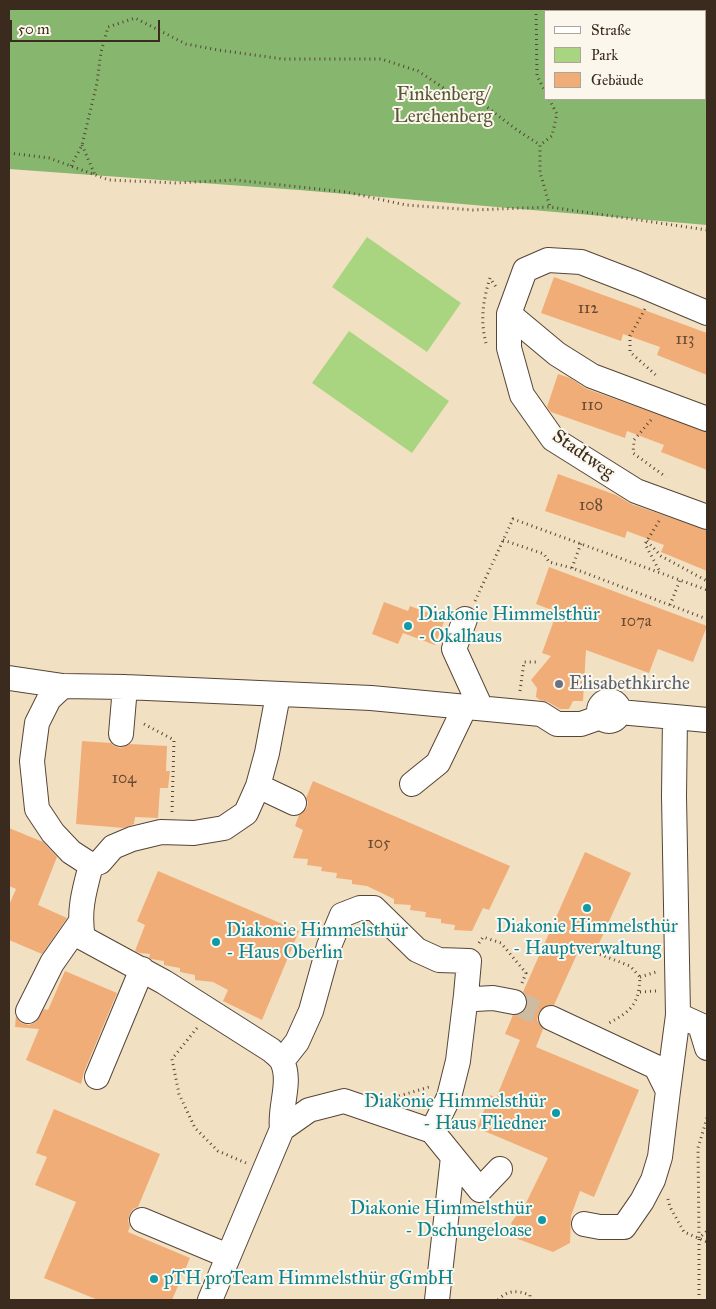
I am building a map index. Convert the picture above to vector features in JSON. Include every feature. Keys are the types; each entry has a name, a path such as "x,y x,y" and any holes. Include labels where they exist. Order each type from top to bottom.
{"lane":[{"name":"Stadtweg","path":"707,313 582,262 548,260 526,270 509,314 509,348 522,395 553,439 636,491 707,517"},
{"path":"509,314 557,354 592,376 707,419"},
{"path":"412,784 438,764 473,708 454,649 465,619"},
{"path":"9,678 63,686 125,686 278,695 371,698 541,714 557,724 581,724 610,715 707,720"},
{"path":"63,686 49,699 37,724 32,761 36,809 53,833 71,852 90,865"},
{"path":"121,734 125,686"},
{"path":"90,865 100,862 113,847 132,839 161,832 194,833 224,828 246,813 258,786 267,753 278,695"},
{"path":"584,1224 600,1227 624,1227 654,1180 660,1157 678,1015 673,983 675,717"},
{"path":"258,786 294,803"},
{"path":"90,865 82,902 80,923 83,938 164,982 271,1050 282,1061 286,1086 280,1117 282,1129"},
{"path":"282,1061 297,1042 311,1011 329,946 342,915 360,908 374,908 417,950 439,960 469,960 458,1061 449,1097 432,1131"},
{"path":"28,1011 52,963 80,923"},
{"path":"97,1077 142,969"},
{"path":"466,995 475,999 493,998 514,1002"},
{"path":"678,1015 700,1025 707,1048"},
{"path":"551,1018 656,1067 668,1091"},
{"path":"210,1300 282,1129 309,1110 344,1101 432,1131 480,1190 500,1169"},
{"path":"437,1300 453,1157"},
{"path":"142,1220 228,1256"}],"path":[{"path":"536,9 537,76 544,89"},
{"path":"71,166 82,144 97,83 100,52 108,27 135,18 186,44 194,46 283,59 382,59 418,71 451,93 479,101 540,145"},
{"path":"540,145 552,136 557,114 550,100"},
{"path":"82,144 95,175"},
{"path":"540,145 540,172 550,207"},
{"path":"9,153 49,158 109,180 177,183 235,180 346,192 406,205 473,210 550,207 707,230"},
{"path":"655,291 630,336 630,352 658,377"},
{"path":"634,440 632,453 677,485 670,503"},
{"path":"465,619 513,519 707,590"},
{"path":"504,540 544,554 549,562 572,568 707,619"},
{"path":"660,572 646,542 661,556 707,581"},
{"path":"572,568 581,543"},
{"path":"670,605 680,580"},
{"path":"517,712 524,662 538,662"},
{"path":"140,720 147,726 174,740 172,832"},
{"path":"469,960 483,936 501,943 526,973 514,1002"},
{"path":"586,949 630,966 640,977 640,992 633,1007 613,1021 587,1034"},
{"path":"211,1012 172,1059 179,1094 195,1128 218,1151 264,1171"},
{"path":"365,1108 454,1078"},
{"path":"699,1300 698,1148 707,1118"},
{"path":"667,1190 670,1207 684,1232 707,1242"},
{"path":"699,1238 707,1230"},
{"path":"498,1300 506,1292 519,1291 530,1295 530,1300"}],"green space":[{"name":"Finkenberg/ Lerchenberg","path":"9,9 707,9 707,225 299,190 9,169"},
{"path":"367,237 461,303 427,352 332,287"},
{"path":"349,331 449,401 412,453 312,383"}],"building":[{"path":"554,277 707,333 707,375 657,355 660,347 623,334 621,341 541,313"},
{"path":"558,374 570,378 587,389 707,432 707,470 661,452 664,445 627,431 625,438 551,412 547,407"},
{"path":"558,474 616,495 631,504 707,530 707,571 661,552 664,545 627,531 625,538 545,511"},
{"path":"549,567 707,626 693,662 658,649 649,673 586,650 583,701 573,701 569,709 560,709 540,700 536,697 537,688 531,680 551,656 542,653 557,612 536,604"},
{"name":"Diakonie Himmelsthür - Okalhaus","path":"384,602 408,611 410,606 445,619 435,645 403,633 398,644 372,634"},
{"path":"82,741 111,743 120,748 130,744 167,746 166,771 170,771 168,788 160,788 158,818 135,817 134,824 124,828 76,824"},
{"path":"313,781 510,866 489,910 483,908 472,931 454,930 455,925 441,923 441,919 425,917 426,912 410,910 411,905 394,904 394,899 367,886 352,884 352,880 336,878 337,873 321,871 322,867 307,865 308,859 293,858 303,830 295,826 299,815 307,808 308,802 306,798"},
{"path":"9,828 43,842 57,857 38,905 67,918 42,954 9,940 9,905 16,889 9,886"},
{"path":"585,852 631,873 596,950 582,943 554,1005 544,1007 539,1012 537,1020 543,1029 536,1047 639,1090 594,1197 580,1191 571,1216 570,1243 553,1252 518,1239 511,1223 526,1203 548,1158 477,1128 490,1095 496,1098 520,1040 505,1034 513,1015 519,1015 527,1005 527,998 523,992"},
{"name":"Diakonie Himmelsthür - Haus Oberlin","path":"158,871 299,931 262,1020 223,1001 228,990 213,982 195,980 195,975 180,972 180,968 164,965 164,961 151,959 149,958 150,954 135,951 145,925 137,921"},
{"path":"65,971 117,993 84,1072 81,1084 26,1060 39,1029 15,1027 16,1016 21,1023 29,1025 36,1022 44,1009 48,1010"},
{"path":"54,1109 160,1154 138,1207 133,1209 130,1214 128,1232 190,1258 172,1300 98,1300 44,1278 76,1202 35,1185 47,1157 36,1153"}],"tunnel":[{"path":"514,1002 551,1018"}],"place":[{"name":"Diakonie Himmelsthür - Okalhaus","path":"408,626"},
{"name":"Elisabethkirche","path":"559,684"},
{"name":"Diakonie Himmelsthür - Hauptverwaltung","path":"587,908"},
{"name":"Diakonie Himmelsthür - Haus Oberlin","path":"216,942"},
{"name":"Diakonie Himmelsthür - Haus Fliedner","path":"556,1113"},
{"name":"Diakonie Himmelsthür - Dschungeloase","path":"542,1220"},
{"name":"pTH proTeam Himmelsthür gGmbH","path":"154,1279"}]}
